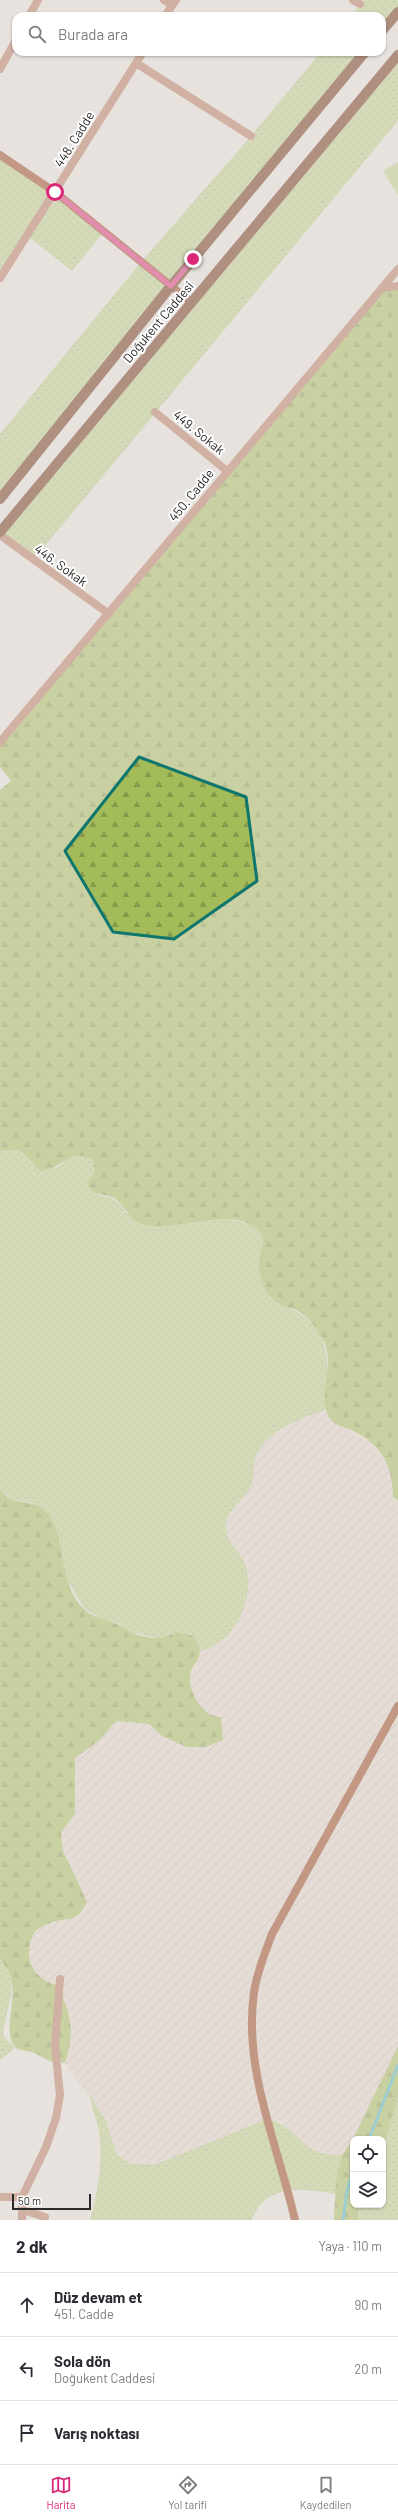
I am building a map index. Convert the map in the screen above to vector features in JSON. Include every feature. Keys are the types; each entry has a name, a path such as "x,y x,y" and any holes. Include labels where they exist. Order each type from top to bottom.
{"main road":[{"path":"386,26 398,12"},
{"name":"Doğukent Caddesi","path":"0,534 191,302 398,55"},
{"name":"Doğukent Caddesi","path":"0,499 171,286 362,56"}],"street":[{"path":"31,12 38,0"},
{"path":"164,0 174,2 168,12"},
{"path":"0,69 12,47"},
{"name":"448. Cadde","path":"0,278 140,56"},
{"path":"136,63 251,136"},
{"path":"0,155 55,192 191,302"},
{"name":"450. Cadde","path":"2,740 398,269"},
{"path":"382,288 398,286"},
{"name":"449. Sokak","path":"155,412 227,471"},
{"name":"446. Sokak","path":"0,534 109,614"},
{"path":"295,2220 255,2069 251,2030 254,1991 261,1964 272,1934 398,1706"},
{"path":"22,2220 22,2197 46,2147 56,2118 60,2095 55,2046 60,1979"},
{"path":"0,2196 22,2197"},
{"path":"23,2210 45,2217"}],"highlighted area":[{"path":"139,757 246,797 257,881 174,939 113,932 65,851"}],"shaded area":[{"path":"325,1410 330,1421 369,1441 389,1463 392,1471 393,1496 398,1501 398,2046 359,2132 356,2136 350,2136 350,2144 342,2155 327,2155 309,2148 280,2121 267,2119 154,2165 130,2163 117,2155 106,2121 65,2063 70,2049 45,1982 38,1976 30,1963 29,1948 36,1930 56,1921 68,1920 72,1873 63,1851 61,1833 75,1813 75,1758 97,1742 116,1721 149,1724 162,1736 215,1717 199,1705 192,1691 190,1675 199,1659 198,1652 218,1643 232,1628 245,1604 248,1579 246,1566 229,1542 226,1528 228,1518 252,1483 255,1460 264,1443 294,1421"}],"green space":[{"path":"364,0 398,0 398,12 386,26 386,12 354,12"},
{"path":"398,55 398,121 33,560 0,535"},
{"path":"318,56 362,56 0,498 0,434 141,262 251,136"},
{"path":"0,155 104,232 72,271 29,237 0,278"},
{"path":"398,162 398,195 383,171"},
{"path":"398,286 398,1501 393,1496 391,1475 379,1450 363,1437 337,1425 329,1418 325,1399 328,1367 326,1346 311,1322 302,1313 281,1305 267,1292 260,1276 261,1249 264,1240 254,1228 242,1221 227,1219 176,1225 146,1225 136,1221 114,1198 95,1193 89,1188 87,1183 95,1171 93,1159 84,1156 71,1157 55,1167 40,1171 20,1150 0,1150 0,790 11,781 0,767 0,742 382,288"},
{"path":"0,1150 20,1150 40,1170 58,1167 72,1155 82,1154 94,1159 95,1171 90,1178 97,1195 114,1200 126,1213 170,1226 219,1217 251,1224 259,1230 264,1240 280,1305 298,1312 311,1322 320,1333 325,1346 327,1361 325,1410 284,1427 266,1441 255,1459 252,1483 246,1494 229,1515 226,1527 231,1543 246,1567 248,1587 246,1598 239,1619 233,1629 226,1637 208,1648 198,1652 198,1644 171,1636 158,1638 130,1632 117,1623 101,1619 84,1608 66,1578 61,1556 32,1503 10,1499 0,1489"},
{"path":"0,1489 15,1501 33,1504 41,1508 52,1520 60,1544 69,1585 75,1598 84,1609 93,1615 118,1624 128,1631 141,1636 156,1638 176,1632 193,1636 198,1644 199,1650 198,1659 191,1671 190,1676 194,1696 208,1713 221,1717 223,1740 205,1747 187,1747 162,1736 149,1724 116,1721 97,1742 75,1758 75,1813 61,1833 63,1851 87,1902 81,1912 75,1917 52,1922 36,1930 29,1948 31,1964 35,1971 49,1982 58,1985 66,2005 71,2032 65,2063 51,2061 32,2052 16,2048 10,2033 12,1982 9,1972 0,1959"},
{"path":"0,1960 8,1969 11,1981 10,1999 3,2031 4,2037 15,2048 0,2060"},
{"path":"398,2046 398,2098 386,2139 386,2136 354,2136"},
{"path":"90,2095 106,2121 117,2155 130,2163 154,2165 267,2119 278,2122 286,2127 316,2151 327,2154 342,2155 335,2194 307,2190 279,2193 271,2196 261,2204 251,2220 90,2220 100,2165 100,2142 99,2131"},
{"path":"398,2098 398,2220 358,2220 359,2208 386,2208 386,2139"},
{"path":"350,2144 350,2208 359,2208 358,2220 334,2220 336,2181 342,2155"}],"waterway":[{"path":"370,2136 398,2065"},
{"path":"343,2220 347,2191 353,2172"}],"route":[{"path":"55,192 171,286 193,259"}]}
